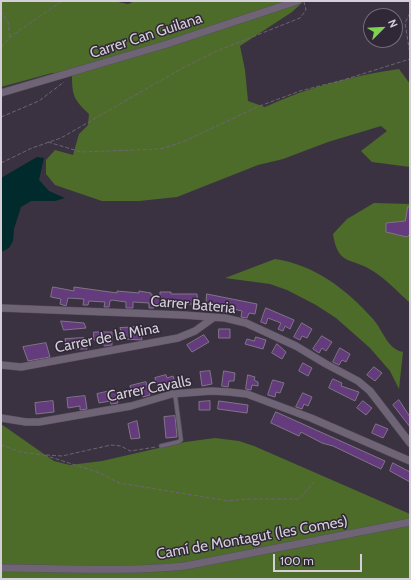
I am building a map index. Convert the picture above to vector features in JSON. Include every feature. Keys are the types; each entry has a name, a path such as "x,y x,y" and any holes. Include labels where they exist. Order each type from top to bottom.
{"street":[{"name":"Carrer Can Guilana","path":"1,93 167,44 298,1"},
{"name":"Carrer Bateria","path":"1,308 213,318 246,323 272,333 358,381 370,391 410,444"},
{"name":"Carrer de la Mina","path":"1,365 22,367 178,338 195,331 213,318"},
{"name":"Carrer Cavalls","path":"1,418 26,422 39,422 131,406 175,394 212,391 247,394 311,418 410,461"},
{"name":"Camí de Montagut (les Comes)","path":"1,568 104,570 155,569 186,566 410,522"}],"lane":[{"path":"161,446 181,440 175,394"}],"path":[{"path":"1,47 10,37 62,1"},
{"path":"1,163 32,148 61,138 179,70 217,51 300,18 306,10 303,1"},
{"path":"1,11 8,22 10,37"},
{"path":"410,13 405,23 410,54"},
{"path":"48,142 81,152 160,148 183,142 257,107 300,90 344,80 410,59"},
{"path":"1,117 39,101 64,82"},
{"path":"1,445 21,452 62,456 111,445 121,446 130,451 161,446"},
{"path":"44,455 100,473 119,483 230,501 246,499 299,499 314,482"}],"green space":[{"path":"1,1 113,1 128,4 135,1 304,1 292,12 240,46 245,70 248,101 265,107 330,83 399,69 410,84 410,167 372,162 361,151 387,131 381,126 328,142 283,159 258,165 177,197 139,201 102,201 55,185 46,174 46,160 55,150 73,155 79,134 88,125 89,114 74,96 72,87 72,73 52,73 1,87"},
{"path":"374,203 410,204 410,303 388,282 373,271 342,257 335,244 333,234 347,219"},
{"path":"275,259 290,262 303,267 329,280 341,288 363,308 377,323 389,343 393,347 403,352 399,389 390,371 370,348 336,318 316,305 287,290 270,284 225,278"},
{"path":"1,424 54,461 70,465 102,461 185,442 215,438 239,441 254,446 410,514 410,579 1,579"}],"shaded area":[{"path":"37,157 44,158 39,180 49,191 65,198 55,201 31,201 21,207 14,229 13,241 9,248 1,252 1,178"}],"building":[{"path":"408,207 410,207 410,234 407,237 386,232 386,223 405,221"},
{"path":"53,287 74,291 74,287 117,293 117,291 139,293 139,291 160,296 160,292 171,292 171,294 197,294 198,307 192,307 192,304 154,304 154,308 149,308 149,303 133,302 133,308 126,308 126,302 112,300 110,301 109,307 104,307 105,302 89,301 88,305 83,305 84,299 68,298 66,306 60,304 61,299 51,297"},
{"path":"207,294 257,304 255,314 249,313 247,318 241,317 242,311 229,308 228,313 206,309"},
{"path":"266,308 294,320 290,329 285,326 283,331 278,329 281,323 268,318 266,324 261,322"},
{"path":"61,321 84,323 86,328 64,330"},
{"path":"302,323 312,329 307,338 302,336 300,340 294,337"},
{"path":"140,327 142,340 124,339 120,328"},
{"path":"219,329 230,329 230,338 219,338"},
{"path":"94,332 112,332 112,345 104,346 104,340 94,340"},
{"path":"204,335 209,342 192,352 187,345"},
{"path":"322,336 332,342 326,351 322,348 319,353 313,349"},
{"path":"256,337 266,340 263,349 245,344 247,339 254,341"},
{"path":"84,338 87,349 67,349 65,339"},
{"path":"46,343 50,357 28,361 23,347"},
{"path":"277,344 286,352 282,359 272,353"},
{"path":"340,348 350,354 346,362 342,360 339,365 333,362"},
{"path":"303,363 312,368 308,376 299,371"},
{"path":"374,367 382,373 375,381 367,375"},
{"path":"210,371 212,384 202,386 200,372"},
{"path":"224,371 235,373 234,381 229,381 228,387 222,386"},
{"path":"166,375 167,378 173,376 176,385 158,390 155,378"},
{"path":"248,375 255,377 254,380 258,382 258,386 252,385 251,390 246,389"},
{"path":"333,379 342,383 341,386 359,392 355,401 329,388"},
{"path":"273,380 284,383 280,393 276,392 275,397 268,395"},
{"path":"146,382 150,395 143,397 142,392 132,394 130,386"},
{"path":"115,390 118,403 111,404 110,401 99,403 97,394"},
{"path":"303,393 312,397 308,406 304,404 302,409 296,407"},
{"path":"85,396 87,409 80,410 80,406 68,408 67,398"},
{"path":"399,400 410,417 410,427 393,405"},
{"path":"53,401 54,412 36,414 35,403"},
{"path":"210,401 210,410 199,410 199,402"},
{"path":"219,401 248,405 247,413 218,409"},
{"path":"363,401 372,408 366,415 357,408"},
{"path":"276,412 385,461 381,469 301,432 299,436 271,423"},
{"path":"175,416 177,437 166,438 164,417"},
{"path":"137,421 140,438 131,439 128,424"},
{"path":"376,424 388,429 383,438 372,433"},
{"path":"393,463 410,472 410,482 390,471"}]}
